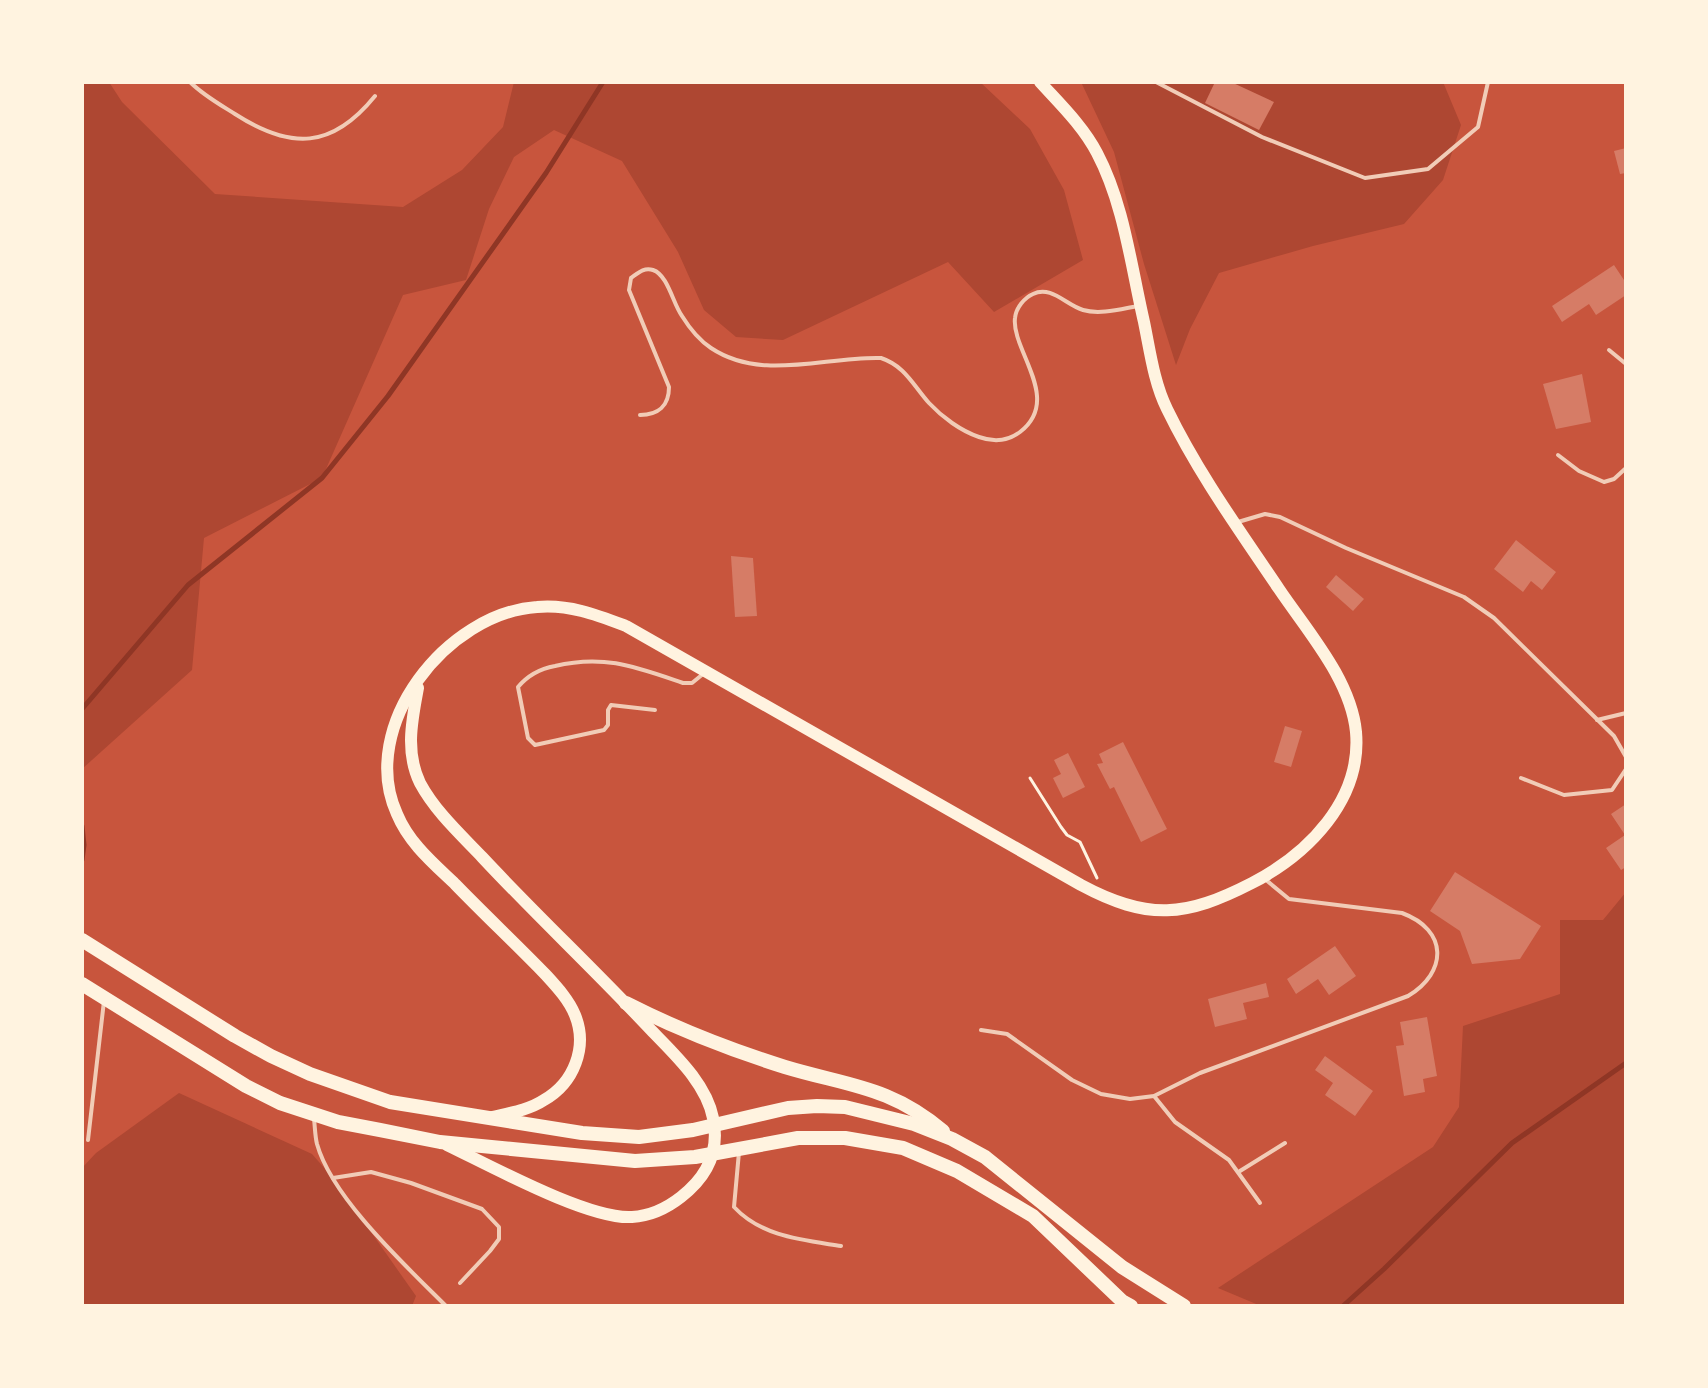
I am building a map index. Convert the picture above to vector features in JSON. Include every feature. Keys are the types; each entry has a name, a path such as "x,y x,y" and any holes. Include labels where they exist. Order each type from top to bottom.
{"main road":[{"path":"488,1118 544,1101 559,1090 575,1066 580,1040 575,1014 546,975 417,846 396,813 387,783 388,752 400,710 432,662 466,632 486,620 536,607 561,607 592,613 626,626 1107,899 1159,911 1186,910 1221,899 1264,877 1313,839 1340,804 1355,760 1356,732 1342,688 1234,523 1165,405 1115,195 1097,151 1069,113 1040,82"},
{"path":"421,677 412,721 411,744 413,763 427,793 494,871 626,1003 697,1082 713,1116 715,1147 705,1174 682,1196 652,1213 632,1217 611,1216 554,1195 440,1142"},
{"path":"82,940 235,1036 310,1074 390,1102 582,1133 639,1137 664,1135 770,1111 817,1106 845,1107 914,1124 952,1139 985,1157 1122,1267 1184,1306"},
{"path":"82,984 246,1086 280,1103 338,1122 440,1142 635,1161 695,1157 798,1138 845,1138 903,1148 957,1171 1033,1216 1122,1301 1131,1306"},
{"path":"626,1003 672,1027 773,1063 881,1092 924,1115 952,1139"}],"lane":[{"path":"190,82 199,92 263,132 285,138 305,139 326,135 361,113 375,96"},
{"path":"1156,82 1262,137 1365,178 1428,169 1478,127 1488,82"},
{"path":"640,415 659,411 669,396 669,387 629,290 631,278 642,270 652,269 661,275 680,314 700,341 720,354 762,366 881,358 905,372 926,400 949,421 982,438 996,440 1008,439 1027,425 1036,401 1036,386 1015,319 1025,300 1034,293 1043,292 1086,311 1140,306"},
{"path":"1609,350 1626,364"},
{"path":"1558,455 1579,471 1604,482 1614,479 1626,468"},
{"path":"1234,523 1265,514 1280,517 1464,597 1494,618 1614,736 1626,757"},
{"path":"655,710 611,705 608,725 604,730 535,745 528,738 518,687 526,677 546,668 581,659 618,663 683,683 692,683 704,672"},
{"path":"1595,720 1626,713"},
{"path":"1521,778 1564,795 1583,795 1612,790 1626,769"},
{"path":"981,1030 1007,1034 1072,1080 1101,1094 1130,1099 1154,1096 1200,1073 1408,996 1426,983 1436,963 1436,942 1431,932 1412,917 1392,911 1289,899 1274,889 1264,877"},
{"path":"88,1140 104,999"},
{"path":"1154,1096 1175,1122 1213,1147 1239,1172 1260,1203"},
{"path":"313,1114 317,1145 333,1178 384,1245 446,1306"},
{"path":"1239,1172 1285,1143"},
{"path":"736,1150 734,1207 746,1221 772,1233 841,1246"},
{"path":"333,1178 371,1172 454,1197 482,1209 499,1227 499,1239 460,1283"}],"path":[{"path":"1030,778 1067,835 1080,842 1107,899"}],"shaded area":[{"path":"82,82 109,82 122,102 215,194 403,207 462,170 503,127 514,82 980,82 1030,129 1064,190 1083,260 994,312 948,262 783,340 736,337 704,310 678,252 622,161 554,130 514,157 489,209 466,280 403,295 322,478 204,538 192,670 82,769"},
{"path":"1081,82 1443,82 1461,125 1443,180 1404,224 1219,273 1190,329 1176,365 1144,264 1114,152"},
{"path":"1626,892 1626,1306 1261,1306 1218,1288 1433,1147 1459,1107 1463,1026 1560,994 1560,920 1603,920"},
{"path":"179,1093 312,1154 333,1178 416,1296 412,1306 82,1306 82,1168 96,1153"}],"building":[{"path":"1215,82 1231,82 1274,102 1259,130 1205,103"},
{"path":"1626,148 1626,173 1620,174 1614,151"},
{"path":"1614,265 1626,283 1626,295 1596,315 1589,304 1562,322 1552,306"},
{"path":"1582,374 1591,422 1556,429 1543,384"},
{"path":"1516,540 1556,572 1542,590 1531,581 1523,592 1494,569"},
{"path":"731,556 753,558 757,616 735,617"},
{"path":"1336,575 1364,599 1353,611 1326,587"},
{"path":"1285,726 1302,731 1291,767 1274,762"},
{"path":"1123,742 1167,829 1141,842 1114,787 1110,789 1097,764 1103,763 1099,754"},
{"path":"1068,753 1085,787 1063,798 1053,778 1061,774 1054,760"},
{"path":"1626,804 1626,867 1621,870 1606,848 1625,835 1611,814"},
{"path":"1455,872 1541,926 1520,959 1472,964 1460,931 1430,911"},
{"path":"1335,946 1356,976 1329,995 1318,979 1296,994 1287,979"},
{"path":"1266,983 1269,997 1243,1003 1247,1019 1215,1027 1208,999"},
{"path":"1427,1017 1437,1076 1423,1079 1425,1092 1404,1096 1396,1046 1404,1045 1400,1022"},
{"path":"1325,1056 1373,1091 1355,1116 1325,1095 1333,1083 1315,1070"}],"waterway":[{"path":"82,709 188,585 322,478 388,396 546,173 603,82"},
{"path":"82,826 82,860"},
{"path":"1343,1306 1512,1143 1626,1063"}]}
